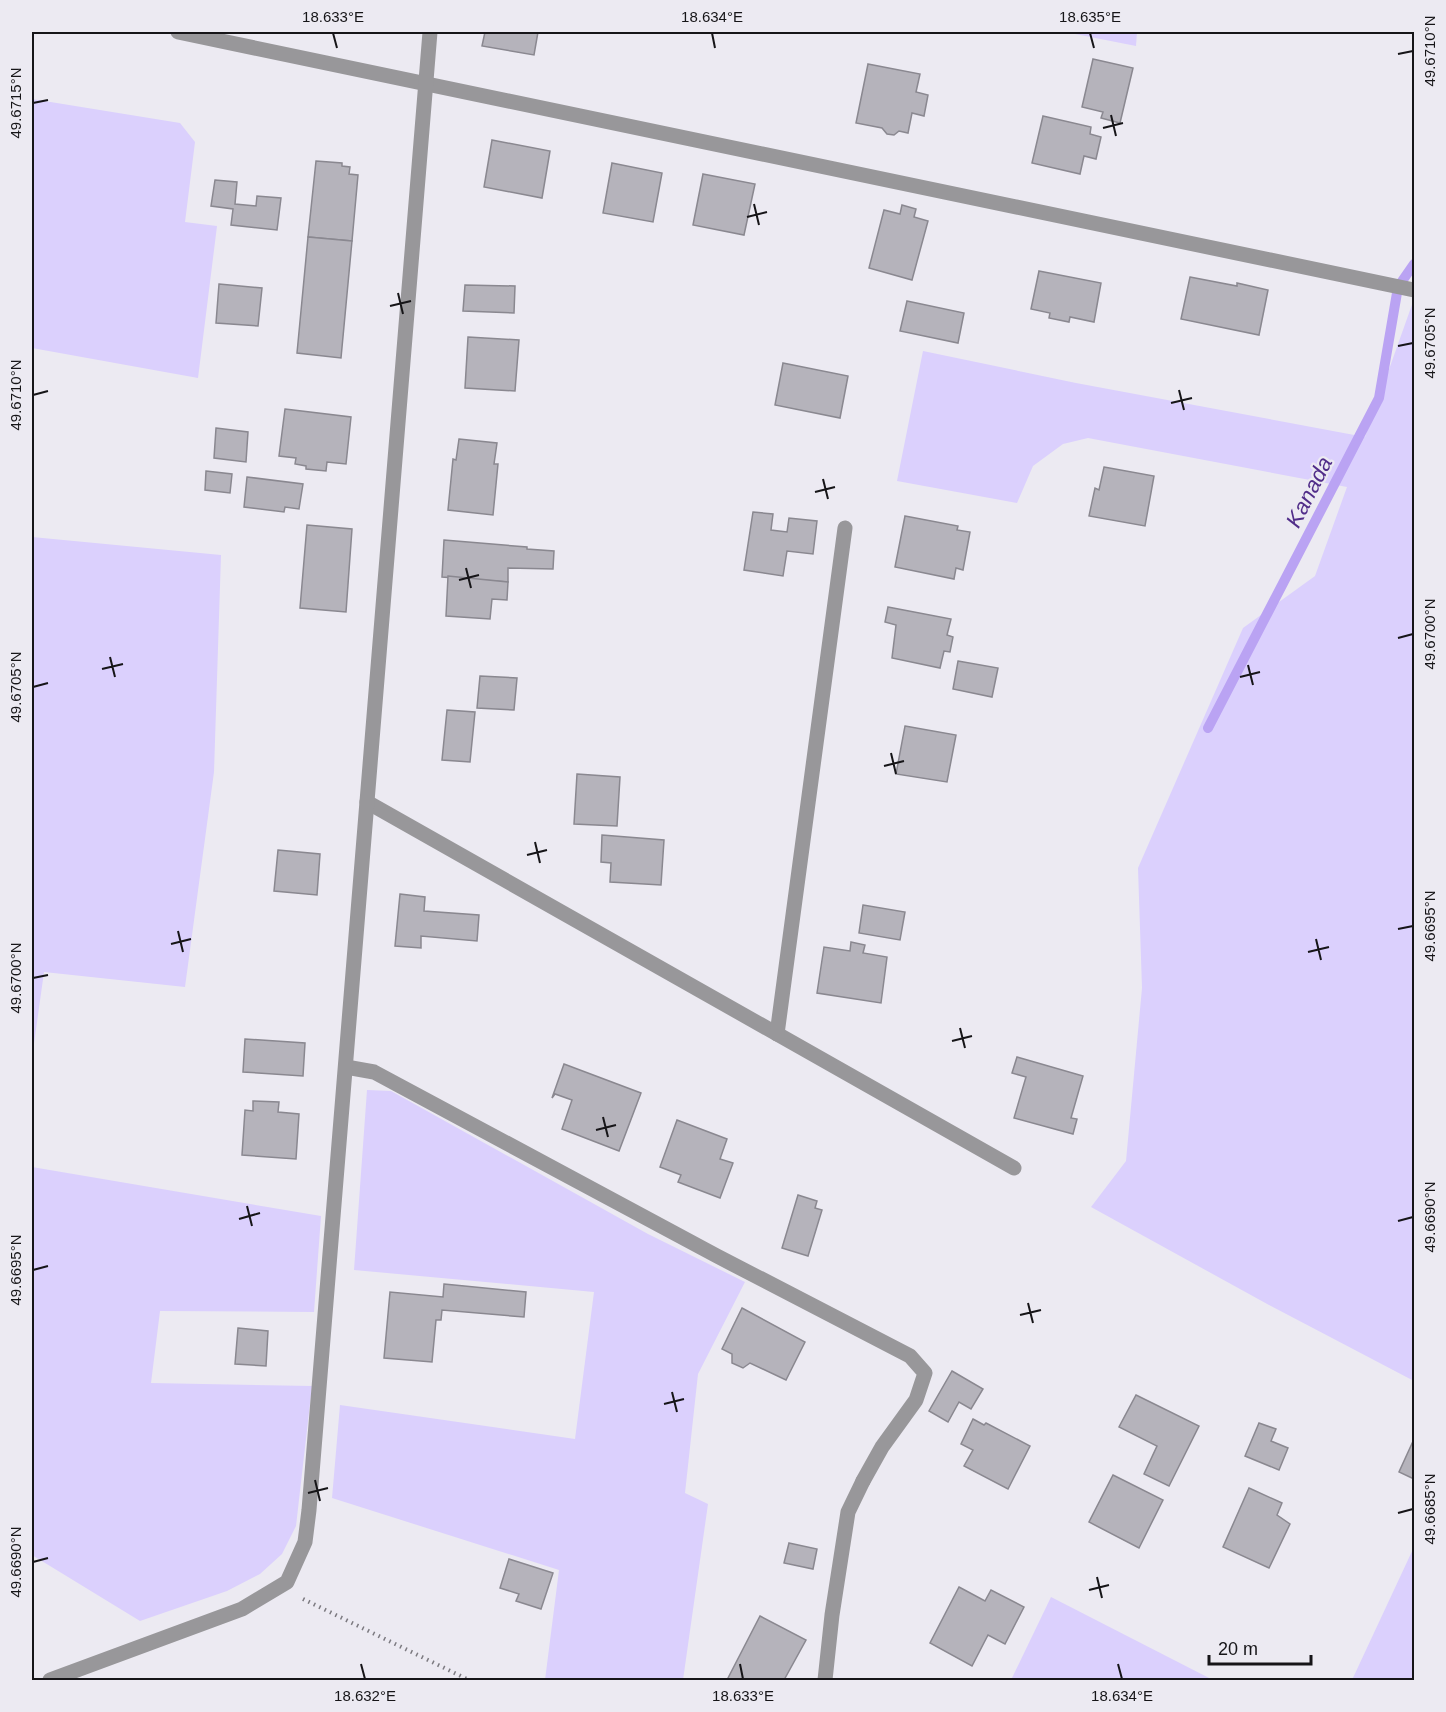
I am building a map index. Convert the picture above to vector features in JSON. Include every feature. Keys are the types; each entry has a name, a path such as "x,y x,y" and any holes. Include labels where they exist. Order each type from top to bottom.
{"street":[{"path":"178,32 1414,290"},
{"path":"50,1680 242,1609 287,1582 305,1542 430,32"},
{"path":"777,1034 845,528"},
{"path":"367,802 1014,1168"},
{"path":"346,1067 374,1072 707,1251 910,1356 925,1373 916,1400 882,1447 862,1481 848,1512 831,1615 825,1680"}],"path":[{"path":"287,1582 305,1602 469,1680"}],"shaded area":[{"path":"1065,32 1137,32 1136,46"},
{"path":"32,99 180,123 195,142 185,222 217,226 198,378 32,348"},
{"path":"1414,299 1414,1381 1269,1305 1091,1207 1126,1161 1142,988 1138,868 1243,628 1315,576 1347,487 1088,438 1063,444 1033,466 1017,503 897,481 923,351 1076,383 1365,437"},
{"path":"32,537 221,555 214,772 185,987 44,972 32,1058"},
{"path":"367,1090 391,1091 648,1234 745,1282 698,1374 685,1493 708,1504 683,1680 545,1680 559,1570 332,1498 340,1405 575,1439 594,1292 354,1270"},
{"path":"32,1167 321,1216 314,1312 160,1311 151,1383 312,1386 296,1526 282,1554 260,1574 227,1591 140,1621 32,1555"},
{"path":"1414,1547 1414,1680 1352,1680"},
{"path":"1051,1597 1213,1680 1011,1680"}],"building":[{"path":"485,32 538,32 534,55 482,46"},
{"path":"1093,59 1133,68 1120,123 1101,118 1103,112 1082,107"},
{"path":"868,64 920,74 916,92 928,95 924,116 912,113 908,133 899,131 894,135 887,134 882,128 856,123"},
{"path":"1043,116 1091,127 1090,134 1101,137 1096,159 1084,156 1080,174 1032,163"},
{"path":"492,140 550,151 542,198 484,187"},
{"path":"316,161 342,163 342,166 350,167 349,174 358,175 352,241 308,237"},
{"path":"612,163 662,173 653,222 603,213"},
{"path":"703,174 755,184 744,235 693,225"},
{"path":"215,180 237,182 235,204 256,206 257,196 281,198 277,230 231,225 233,209 211,206"},
{"path":"902,205 916,209 914,217 928,221 912,280 869,268 884,210 900,214"},
{"path":"308,237 352,241 341,358 297,353"},
{"path":"1039,271 1101,283 1094,322 1070,317 1069,322 1049,318 1050,313 1031,309"},
{"path":"1190,277 1237,286 1237,283 1268,290 1259,335 1181,319"},
{"path":"219,284 262,288 258,326 216,323"},
{"path":"465,285 515,286 514,313 463,311"},
{"path":"907,301 964,313 958,343 900,331"},
{"path":"468,337 519,340 515,391 465,388"},
{"path":"783,363 848,376 840,418 775,405"},
{"path":"285,409 351,417 346,464 327,462 326,471 306,469 306,466 295,464 296,458 279,456"},
{"path":"216,428 248,432 246,462 214,458"},
{"path":"459,439 497,443 494,464 498,464 493,515 448,510 453,459 456,460"},
{"path":"1104,467 1154,476 1145,526 1089,516 1095,488 1099,490"},
{"path":"206,471 232,474 230,493 205,490"},
{"path":"247,477 303,484 299,509 285,507 284,512 244,507"},
{"path":"753,512 773,514 771,530 787,532 789,518 817,521 813,554 787,551 783,576 744,570"},
{"path":"905,516 958,526 957,530 970,532 963,570 956,568 954,579 895,567"},
{"path":"307,525 352,529 346,612 300,608"},
{"path":"444,540 554,551 553,569 508,568 508,582 442,577"},
{"path":"448,576 508,582 507,600 492,599 490,619 446,616"},
{"path":"888,607 951,619 947,635 953,637 950,652 944,651 940,668 892,658 896,625 885,622"},
{"path":"958,661 998,668 992,697 953,689"},
{"path":"480,676 517,678 514,710 477,708"},
{"path":"447,710 475,712 470,762 442,760"},
{"path":"905,726 956,735 947,782 896,774"},
{"path":"577,774 620,777 617,826 574,824"},
{"path":"602,835 664,840 661,885 610,882 611,863 601,862"},
{"path":"278,850 320,854 317,895 274,891"},
{"path":"400,894 425,897 424,911 479,915 477,941 421,936 421,948 395,946"},
{"path":"863,905 905,912 900,940 859,933"},
{"path":"851,942 865,945 863,953 887,957 881,1003 817,993 824,947 850,951"},
{"path":"245,1039 305,1043 303,1076 243,1072"},
{"path":"1017,1057 1083,1076 1071,1118 1077,1119 1073,1134 1014,1118 1026,1077 1012,1073"},
{"path":"564,1064 641,1093 619,1151 562,1129 572,1100 555,1094 552,1098"},
{"path":"253,1101 279,1102 278,1112 299,1114 296,1159 242,1155 245,1110 253,1111"},
{"path":"677,1120 727,1139 720,1159 733,1163 720,1198 678,1182 681,1175 660,1167"},
{"path":"798,1195 817,1201 815,1208 822,1210 808,1256 782,1248"},
{"path":"444,1284 526,1292 524,1317 442,1310 441,1320 436,1320 432,1362 384,1358 390,1292 443,1297"},
{"path":"742,1308 805,1342 786,1380 750,1363 743,1368 732,1363 732,1354 722,1349"},
{"path":"238,1328 268,1331 266,1366 235,1364"},
{"path":"952,1371 983,1389 971,1409 959,1402 948,1422 929,1411"},
{"path":"1136,1395 1199,1426 1169,1486 1144,1474 1157,1446 1119,1427"},
{"path":"973,1419 984,1425 986,1423 1030,1446 1008,1489 964,1466 973,1450 961,1444"},
{"path":"1259,1423 1276,1429 1271,1441 1288,1448 1279,1470 1245,1456"},
{"path":"1414,1439 1414,1479 1399,1472"},
{"path":"1113,1475 1163,1500 1139,1548 1089,1522"},
{"path":"1249,1488 1282,1503 1277,1515 1290,1524 1269,1568 1223,1547"},
{"path":"789,1543 817,1549 813,1569 784,1563"},
{"path":"509,1559 553,1573 541,1609 516,1601 519,1594 500,1588"},
{"path":"959,1587 985,1601 991,1590 1024,1607 1005,1644 988,1635 972,1666 930,1643"},
{"path":"760,1616 806,1640 784,1680 727,1680"}],"waterway":[{"name":"Kanada","path":"1208,728 1379,398 1398,287 1414,264"}]}
